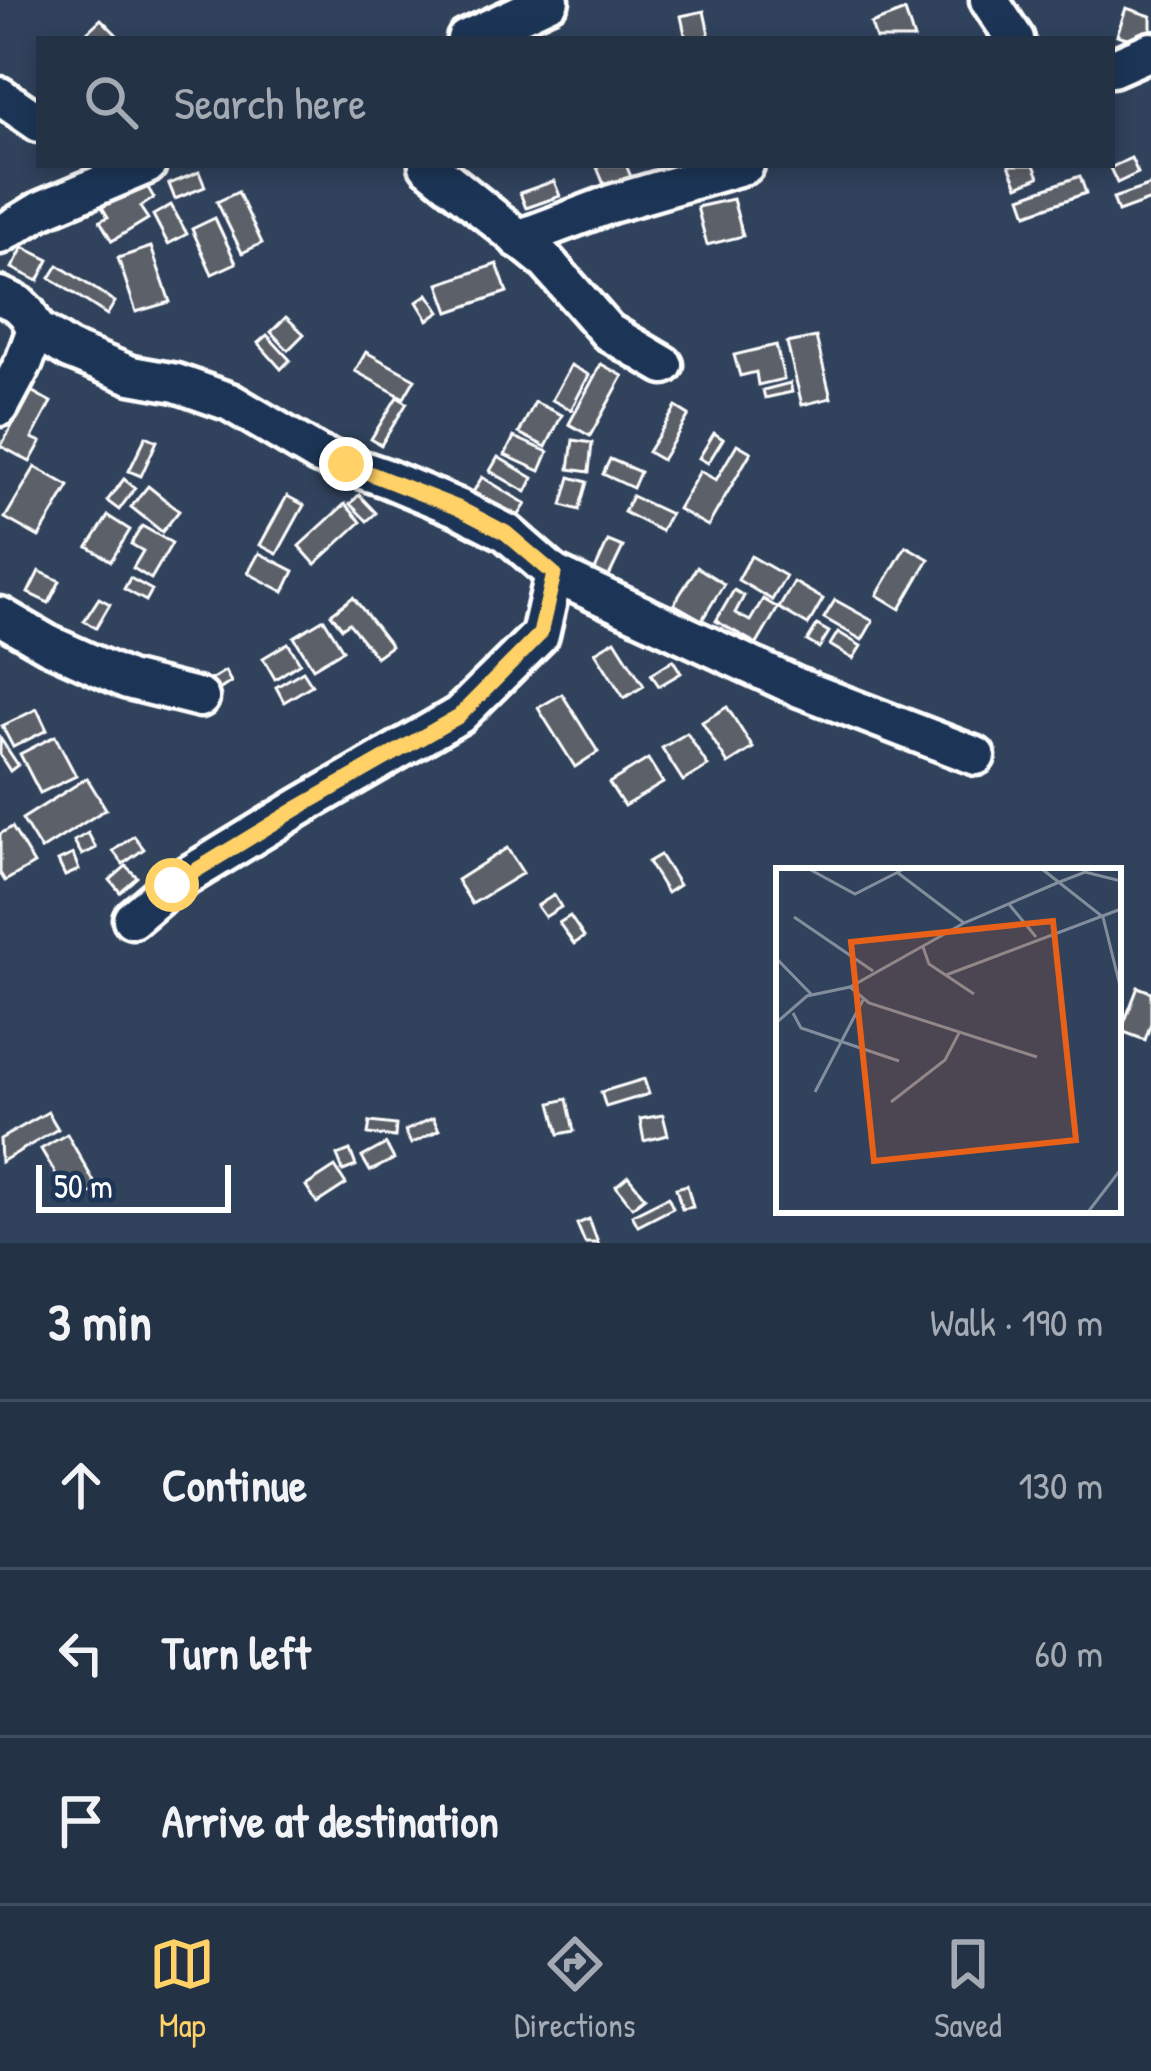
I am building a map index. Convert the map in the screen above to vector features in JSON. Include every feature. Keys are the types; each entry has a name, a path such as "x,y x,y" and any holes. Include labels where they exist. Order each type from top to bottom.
{"street":[{"path":"472,36 550,0"},
{"path":"989,0 1013,36"},
{"path":"1115,67 1151,51"},
{"path":"0,96 36,121"},
{"path":"432,168 544,259 608,332 664,365"},
{"path":"518,239 611,204 735,168"},
{"path":"0,235 119,170"},
{"path":"0,296 18,304 36,329 69,350 131,375 176,383 230,402 320,455 458,508 506,533 554,574 797,687 976,756"},
{"path":"0,407 36,329"},
{"path":"132,919 172,885 459,716 540,634 554,574"},
{"path":"0,616 128,680 200,698"}],"building":[{"path":"1126,8 1151,16 1151,45 1117,35"},
{"path":"704,11 709,36 685,36 681,16"},
{"path":"905,11 913,36 875,36 871,24"},
{"path":"101,19 118,36 90,36 87,32"},
{"path":"1131,158 1138,173 1117,183 1110,168"},
{"path":"597,168 627,168 631,177 605,187"},
{"path":"1010,168 1035,168 1039,177 1018,186"},
{"path":"199,172 205,187 175,199 169,184"},
{"path":"1080,176 1086,193 1027,214 1021,197"},
{"path":"144,181 154,198 140,207 148,219 112,241 100,221 108,217 102,207"},
{"path":"554,181 560,196 526,208 520,193"},
{"path":"1151,185 1151,200 1118,212 1113,198"},
{"path":"238,192 262,243 242,253 217,202"},
{"path":"733,199 743,236 707,245 697,207"},
{"path":"171,205 187,234 168,244 153,215"},
{"path":"215,218 236,263 212,274 192,229"},
{"path":"23,247 49,260 38,281 12,268"},
{"path":"151,247 170,302 136,312 118,258"},
{"path":"497,264 507,292 449,312 439,284"},
{"path":"58,265 115,302 107,315 50,278"},
{"path":"428,294 440,312 428,320 417,302"},
{"path":"286,317 304,334 288,350 271,332"},
{"path":"267,335 290,360 281,369 258,343"},
{"path":"816,337 831,398 802,405 787,343"},
{"path":"776,345 784,379 758,385 756,372 740,376 734,355"},
{"path":"366,352 415,379 404,398 355,371"},
{"path":"601,364 623,376 590,436 569,424"},
{"path":"571,365 589,375 571,410 552,400"},
{"path":"790,383 792,392 765,398 763,390"},
{"path":"31,391 51,402 32,438 41,442 30,462 1,446"},
{"path":"397,397 407,403 381,445 371,439"},
{"path":"535,402 562,415 546,447 519,433"},
{"path":"676,407 689,415 662,460 648,452"},
{"path":"714,433 723,439 708,463 699,458"},
{"path":"146,436 157,441 141,476 129,471"},
{"path":"514,437 548,452 540,471 505,455"},
{"path":"573,440 592,443 589,472 569,469"},
{"path":"737,444 751,452 708,526 678,509 700,471 716,480"},
{"path":"498,457 533,478 526,492 490,471"},
{"path":"610,459 640,472 633,488 603,474"},
{"path":"35,467 69,486 39,537 5,518"},
{"path":"482,477 526,504 515,521 472,494"},
{"path":"570,477 587,482 579,510 562,505"},
{"path":"124,479 135,488 119,510 107,501"},
{"path":"148,486 179,511 162,532 131,507"},
{"path":"359,495 376,513 367,521 350,504"},
{"path":"287,496 304,505 277,554 260,545"},
{"path":"632,496 670,514 661,531 624,512"},
{"path":"345,504 361,522 315,564 299,546"},
{"path":"108,516 130,530 111,561 88,547"},
{"path":"142,526 172,543 151,579 133,568 143,551 131,544"},
{"path":"608,541 623,547 608,578 594,572"},
{"path":"906,546 929,559 900,609 877,595"},
{"path":"259,553 294,571 284,592 248,573"},
{"path":"751,556 786,576 772,600 738,580"},
{"path":"697,567 724,584 702,620 674,604"},
{"path":"39,571 60,581 49,603 28,593"},
{"path":"130,578 152,590 146,601 124,589"},
{"path":"794,582 823,599 808,625 779,608"},
{"path":"734,590 744,596 735,613 750,621 763,599 778,608 757,644 716,621"},
{"path":"353,597 391,646 376,657 349,623 342,628 331,614"},
{"path":"99,598 110,604 96,628 84,621"},
{"path":"835,600 873,621 862,640 824,618"},
{"path":"324,619 343,650 313,668 294,637"},
{"path":"817,625 829,632 819,648 807,641"},
{"path":"838,632 861,646 853,659 830,645"},
{"path":"615,640 644,686 624,698 595,652"},
{"path":"288,643 300,663 275,679 263,658"},
{"path":"673,660 681,673 659,686 651,674"},
{"path":"225,671 231,682 216,692 210,680"},
{"path":"303,671 312,685 284,702 276,687"},
{"path":"562,694 598,752 575,767 538,708"},
{"path":"727,707 753,748 728,764 702,722"},
{"path":"37,709 47,730 13,747 2,726"},
{"path":"687,733 708,766 683,781 662,748"},
{"path":"55,736 76,776 40,793 20,754"},
{"path":"0,738 18,765 10,771 0,755"},
{"path":"648,759 663,783 624,806 609,783"},
{"path":"87,778 106,809 41,850 22,819"},
{"path":"12,827 34,864 5,881 0,873 0,834"},
{"path":"88,833 96,848 82,855 74,841"},
{"path":"134,836 144,849 123,864 113,851"},
{"path":"507,848 523,873 472,904 457,880"},
{"path":"73,854 79,870 65,876 58,861"},
{"path":"660,855 679,885 667,893 648,862"},
{"path":"126,866 137,877 120,892 110,880"},
{"path":"554,895 561,907 545,917 537,906"},
{"path":"570,916 584,937 574,944 559,923"},
{"path":"1138,987 1151,992 1151,1023 1145,1040 1121,1031"},
{"path":"644,1079 649,1094 606,1107 601,1092"},
{"path":"567,1099 574,1131 559,1134 551,1103"},
{"path":"48,1112 58,1129 1,1162 0,1139"},
{"path":"663,1115 668,1135 644,1141 640,1119"},
{"path":"433,1118 439,1130 411,1144 405,1131"},
{"path":"370,1122 396,1125 395,1137 368,1134"},
{"path":"67,1134 98,1189 73,1203 41,1149"},
{"path":"386,1144 394,1159 370,1171 362,1157"},
{"path":"350,1150 356,1166 343,1171 337,1155"},
{"path":"335,1167 346,1184 317,1203 306,1186"},
{"path":"628,1176 645,1197 632,1207 616,1186"},
{"path":"687,1185 693,1207 682,1209 676,1188"},
{"path":"668,1197 673,1208 638,1226 632,1215"},
{"path":"589,1219 598,1243 585,1243 577,1224"}],"route":[{"path":"172,885 459,716 540,634 554,574 506,533 458,508 346,464"}]}
